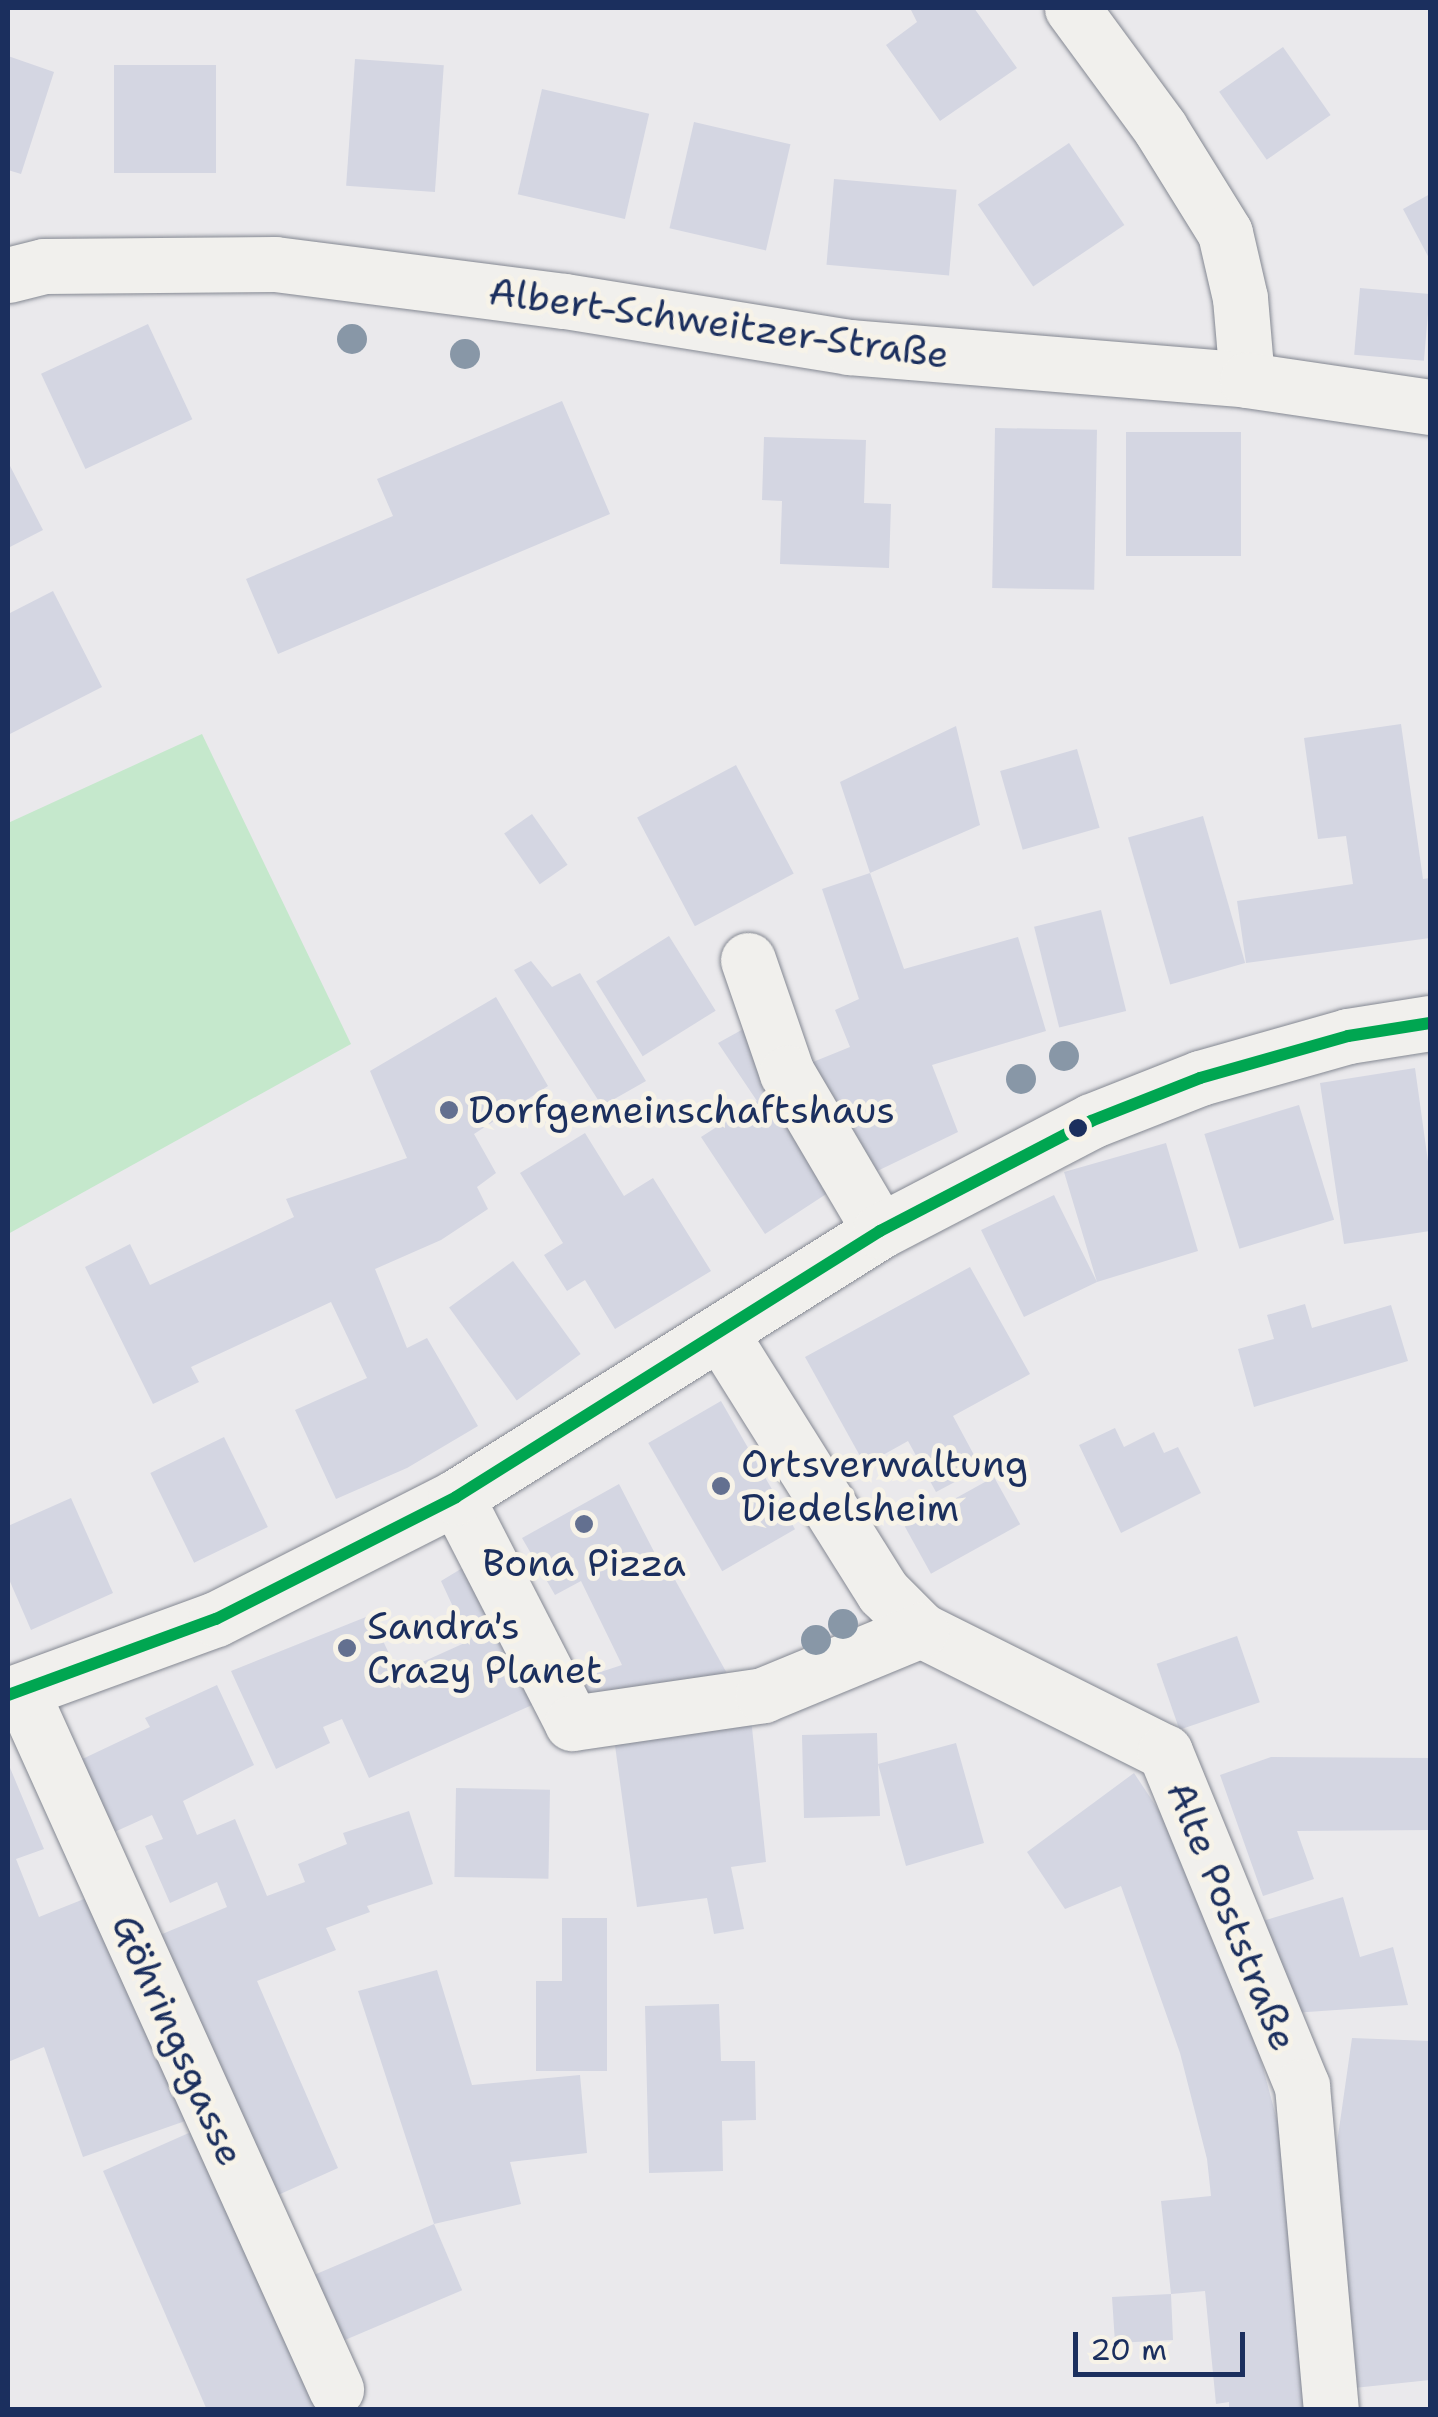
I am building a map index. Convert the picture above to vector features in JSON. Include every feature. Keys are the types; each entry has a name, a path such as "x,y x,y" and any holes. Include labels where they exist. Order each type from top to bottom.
{"street":[{"path":"1072,8 1160,128 1225,233 1240,298 1247,380"},
{"name":"Albert-Schweitzer-Straße","path":"20,264 275,264 565,301 848,348 1247,380 1430,407"},
{"path":"748,960 787,1073 880,1231"},
{"path":"14,1693 216,1619 456,1497 880,1231 1091,1121 1200,1078 1348,1036 1430,1023"},
{"name":"Alte Poststraße","path":"721,1334 883,1592 921,1630 1165,1752 1302,2086 1331,2410"},
{"path":"456,1497 572,1723 763,1694 921,1630"},
{"name":"Göhringsgasse","path":"14,1693 336,2389"}],"green space":[{"path":"202,734 351,1044 8,1234 8,823"}],"building":[{"path":"910,8 974,8 1017,68 940,121 886,45 917,22"},
{"path":"1283,47 1331,115 1267,160 1219,92"},
{"path":"8,56 54,72 21,174 8,170"},
{"path":"355,59 444,65 435,192 346,186"},
{"path":"114,65 216,65 216,173 114,173"},
{"path":"542,89 649,114 625,219 518,194"},
{"path":"694,122 790,144 766,250 669,228"},
{"path":"1069,143 1124,225 1033,287 978,205"},
{"path":"834,179 957,190 949,275 827,265"},
{"path":"1430,194 1430,260 1403,209"},
{"path":"1360,288 1430,294 1424,361 1354,355"},
{"path":"148,324 192,419 85,469 41,374"},
{"path":"562,401 610,514 278,654 246,579 393,516 377,479"},
{"path":"995,428 1097,430 1094,590 992,588"},
{"path":"1126,432 1241,432 1241,556 1126,556"},
{"path":"764,437 866,440 864,503 891,504 889,568 780,564 782,501 762,500"},
{"path":"8,462 43,530 8,548"},
{"path":"53,591 102,687 8,735 8,614"},
{"path":"1401,724 1423,879 1430,878 1430,938 1246,963 1237,901 1353,884 1346,836 1318,839 1304,738"},
{"path":"956,726 980,825 870,873 840,782"},
{"path":"1077,749 1100,828 1023,850 1000,771"},
{"path":"736,765 794,874 695,926 637,818"},
{"path":"532,814 568,865 540,884 504,834"},
{"path":"1203,816 1245,963 1170,985 1128,837"},
{"path":"870,873 904,969 1018,937 1046,1031 932,1065 958,1132 867,1176 808,1064 850,1047 835,1010 859,999 822,889"},
{"path":"1101,910 1126,1011 1059,1028 1034,927"},
{"path":"669,936 716,1011 643,1056 596,982"},
{"path":"531,961 552,987 580,973 646,1081 602,1106 514,970"},
{"path":"496,997 548,1086 474,1134 496,1173 477,1187 488,1209 441,1240 375,1269 407,1348 427,1338 478,1426 407,1468 336,1499 295,1410 367,1378 331,1302 191,1367 199,1382 153,1404 85,1267 130,1244 150,1285 294,1217 286,1199 407,1158 370,1071"},
{"path":"747,1027 840,1185 765,1234 701,1137 757,1101 718,1043"},
{"path":"1415,1068 1430,1176 1430,1231 1344,1244 1320,1083"},
{"path":"1299,1105 1334,1220 1239,1249 1204,1134"},
{"path":"585,1133 624,1196 653,1178 711,1271 615,1329 585,1280 567,1291 544,1255 563,1243 520,1173"},
{"path":"1166,1143 1198,1251 1097,1282 1064,1172"},
{"path":"1054,1195 1097,1282 1024,1317 981,1230"},
{"path":"513,1261 581,1354 517,1400 449,1307"},
{"path":"970,1267 1030,1374 953,1416 981,1468 936,1492 908,1441 865,1465 805,1357"},
{"path":"1305,1304 1312,1328 1391,1305 1408,1361 1254,1407 1238,1349 1274,1339 1267,1315"},
{"name":"Ortsverwaltung Diedelsheim","path":"721,1401 795,1529 722,1571 648,1443"},
{"path":"1115,1428 1124,1447 1154,1432 1164,1453 1178,1447 1201,1493 1121,1533 1079,1445"},
{"path":"224,1437 268,1527 194,1563 150,1473"},
{"path":"994,1477 1020,1524 931,1574 905,1526"},
{"path":"619,1484 664,1571 669,1569 729,1677 593,1707 582,1678 622,1665 581,1581 555,1595 522,1538"},
{"path":"71,1498 113,1593 31,1630 8,1577 8,1526"},
{"path":"474,1561 541,1701 369,1778 342,1719 323,1727 330,1743 276,1769 231,1671 371,1615 398,1673 469,1641 441,1581"},
{"path":"1237,1636 1260,1702 1179,1730 1157,1664"},
{"path":"217,1685 254,1765 183,1801 197,1835 235,1819 267,1896 305,1882 298,1864 347,1844 343,1833 409,1811 433,1884 367,1906 370,1912 326,1928 336,1950 257,1981 338,2168 267,2200 155,1937 227,1907 217,1882 170,1903 145,1846 163,1839 152,1815 110,1834 76,1762 150,1727 145,1718"},
{"path":"751,1718 766,1862 731,1867 744,1929 714,1934 707,1898 637,1907 614,1738"},
{"path":"877,1733 880,1816 804,1818 802,1735"},
{"path":"956,1743 984,1843 906,1866 878,1764"},
{"path":"1271,1757 1430,1758 1430,1830 1297,1831 1314,1879 1263,1896 1220,1775"},
{"path":"8,1763 44,1849 16,1859 39,1917 89,1897 188,2120 83,2157 44,2047 8,2062"},
{"path":"1134,1773 1193,1862 1252,2027 1285,2150 1313,2410 1229,2410 1229,2402 1216,2404 1205,2291 1171,2294 1161,2201 1211,2196 1207,2159 1180,2053 1121,1886 1065,1909 1027,1852"},
{"path":"456,1788 550,1790 548,1879 454,1877"},
{"path":"1343,1897 1360,1957 1393,1947 1408,2005 1293,2013 1259,1922"},
{"path":"562,1918 607,1918 607,2071 536,2071 536,1981 562,1981"},
{"path":"437,1970 472,2085 580,2075 587,2153 510,2162 521,2204 434,2224 358,1991"},
{"path":"719,2004 721,2061 755,2061 756,2120 722,2121 723,2171 649,2173 645,2006"},
{"path":"1352,2038 1430,2041 1430,2380 1354,2388 1333,2171"},
{"path":"200,2128 323,2410 207,2410 103,2171"},
{"path":"434,2224 462,2290 340,2342 312,2276"},
{"path":"1171,2294 1173,2340 1115,2343 1112,2297"}],"transit line":[{"path":"8,1695 216,1619 456,1497 880,1231 1091,1121 1200,1078 1348,1036 1430,1023"}],"place":[{"name":"Dorfgemeinschaftshaus","path":"449,1110"},
{"name":"Ortsverwaltung Diedelsheim","path":"721,1486"},
{"name":"Bona Pizza","path":"584,1524"},
{"name":"Sandra's Crazy Planet","path":"347,1648"}]}
